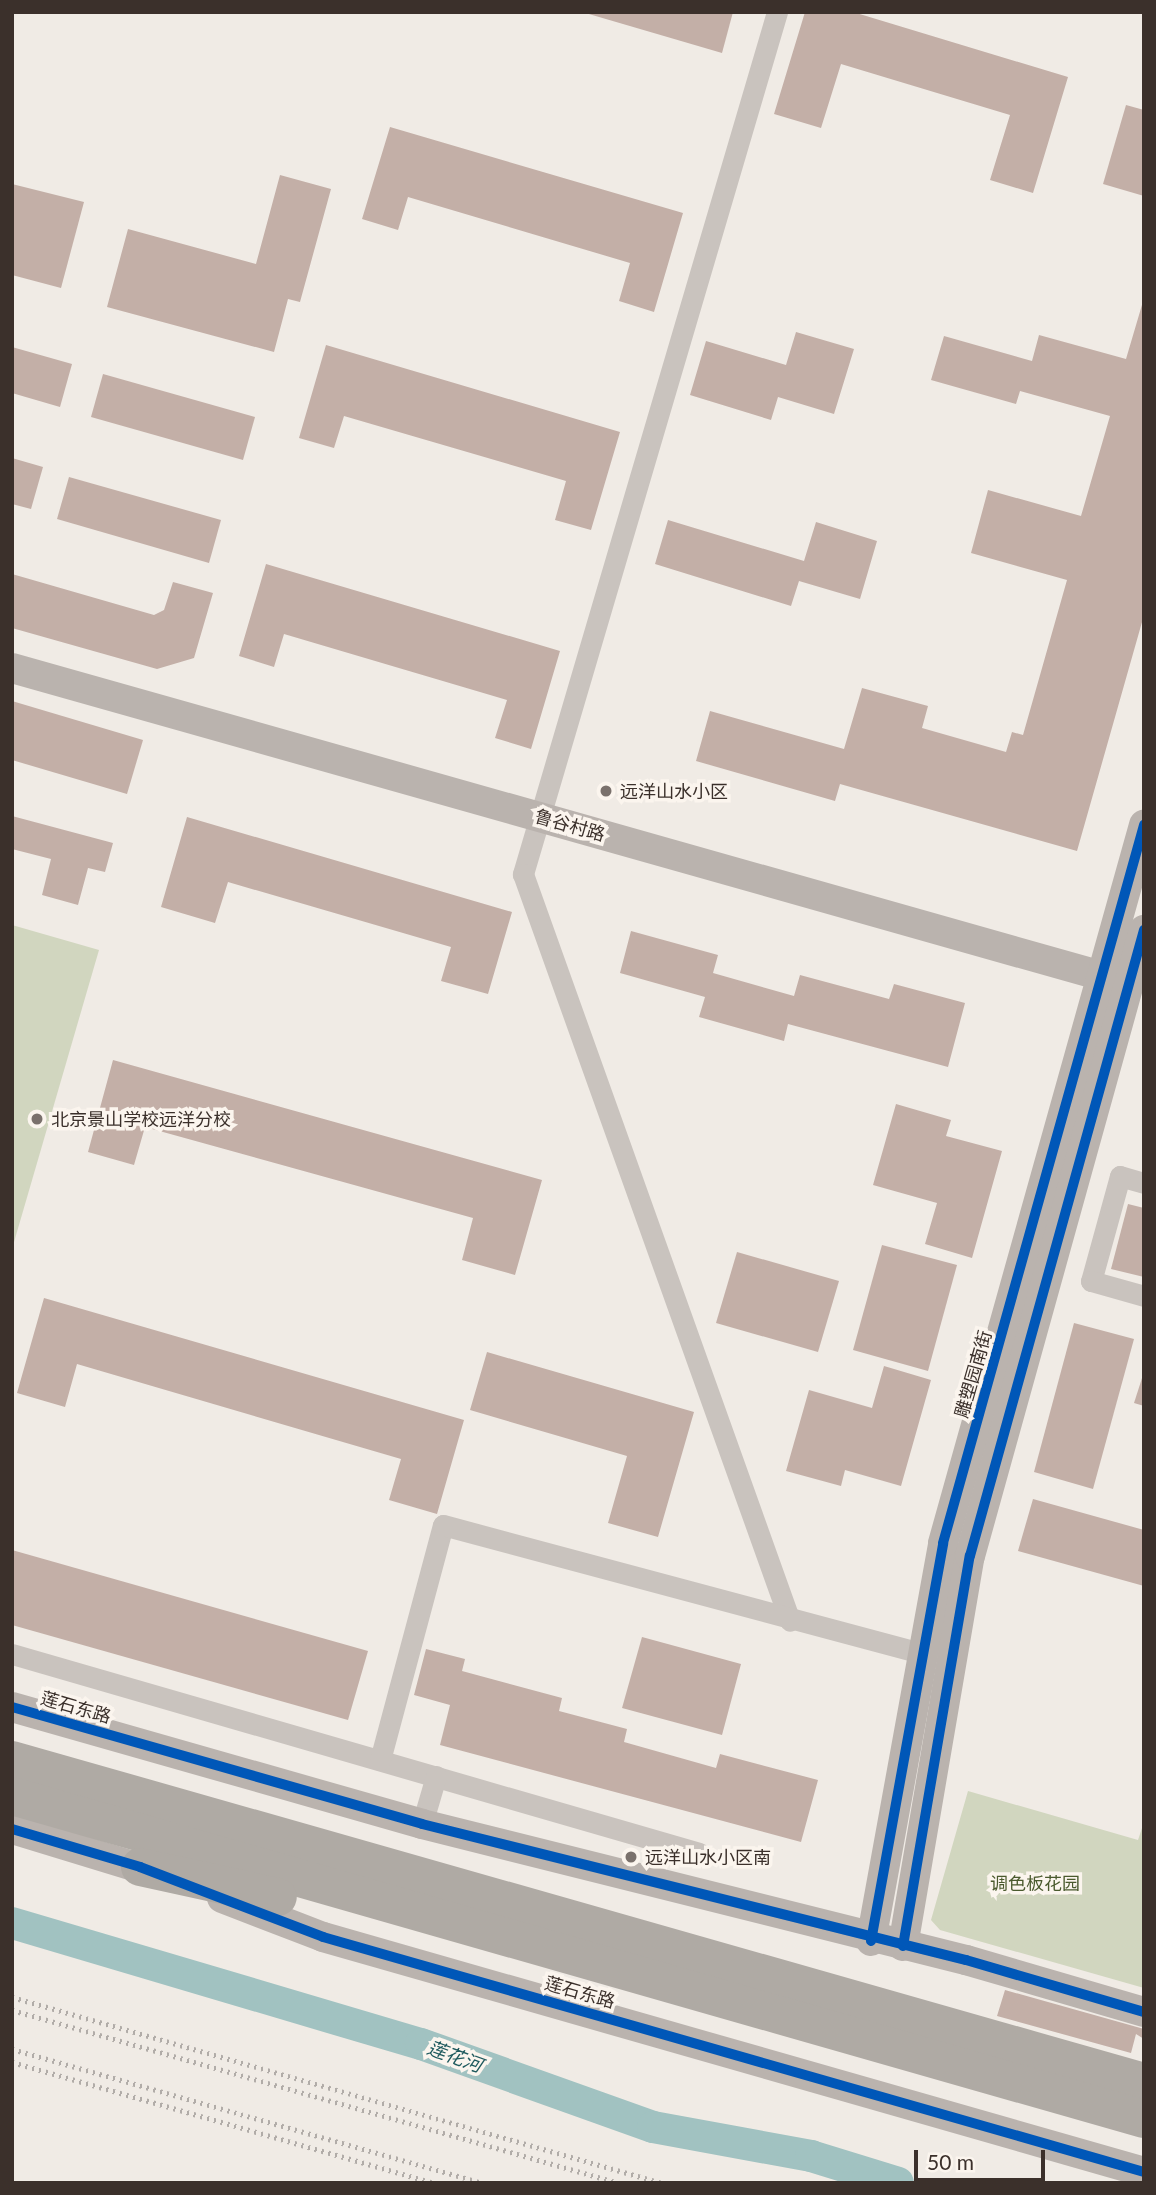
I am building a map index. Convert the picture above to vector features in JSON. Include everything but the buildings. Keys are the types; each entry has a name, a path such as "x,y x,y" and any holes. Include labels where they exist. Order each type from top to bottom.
{"highway":[{"name":"莲石东路","path":"12,1760 1141,2110"},
{"name":"莲石东路","path":"12,1796 633,1973 1141,2110"},
{"path":"140,1867 633,1973"}],"street":[{"path":"777,12 537,816 523,874 790,1621"},
{"name":"鲁谷村路","path":"12,668 1127,983"},
{"name":"雕塑园南街","path":"871,1941 943,1543 1099,973 1144,825"},
{"path":"903,1946 970,1556 1127,983 1144,930"},
{"path":"1144,1183 1120,1176 1091,1281 1144,1296"},
{"path":"380,1760 443,1525 790,1621 924,1654"},
{"path":"12,1654 699,1853"},
{"name":"莲石东路","path":"12,1707 422,1824 871,1941 903,1946 1144,2012"},
{"path":"422,1824 436,1776"},
{"name":"莲石东路","path":"12,1829 140,1867 323,1937 1144,2172"}],"green space":[{"name":"北京景山学校远洋分校","path":"12,925 99,950 12,1249"},
{"name":"调色板花园","path":"968,1791 1138,1840 1144,1822 1144,1988 940,1930 931,1920"}],"waterway":[{"name":"莲花河","path":"12,1923 421,2044 653,2127 811,2156 898,2183"}],"railway":[{"path":"12,1997 662,2183"},
{"path":"12,2010 619,2183"},
{"path":"12,2049 481,2183"},
{"path":"12,2062 434,2183"}],"cycle path":[{"path":"871,1941 943,1543 1144,825"},
{"path":"903,1946 970,1556 1144,930"},
{"path":"12,1707 422,1824 966,1960 1144,2012"},
{"path":"12,1829 140,1867 323,1937 1144,2172"}],"place":[{"name":"远洋山水小区","path":"606,791"},
{"name":"北京景山学校远洋分校","path":"37,1119"},
{"name":"远洋山水小区南","path":"631,1857"}]}
